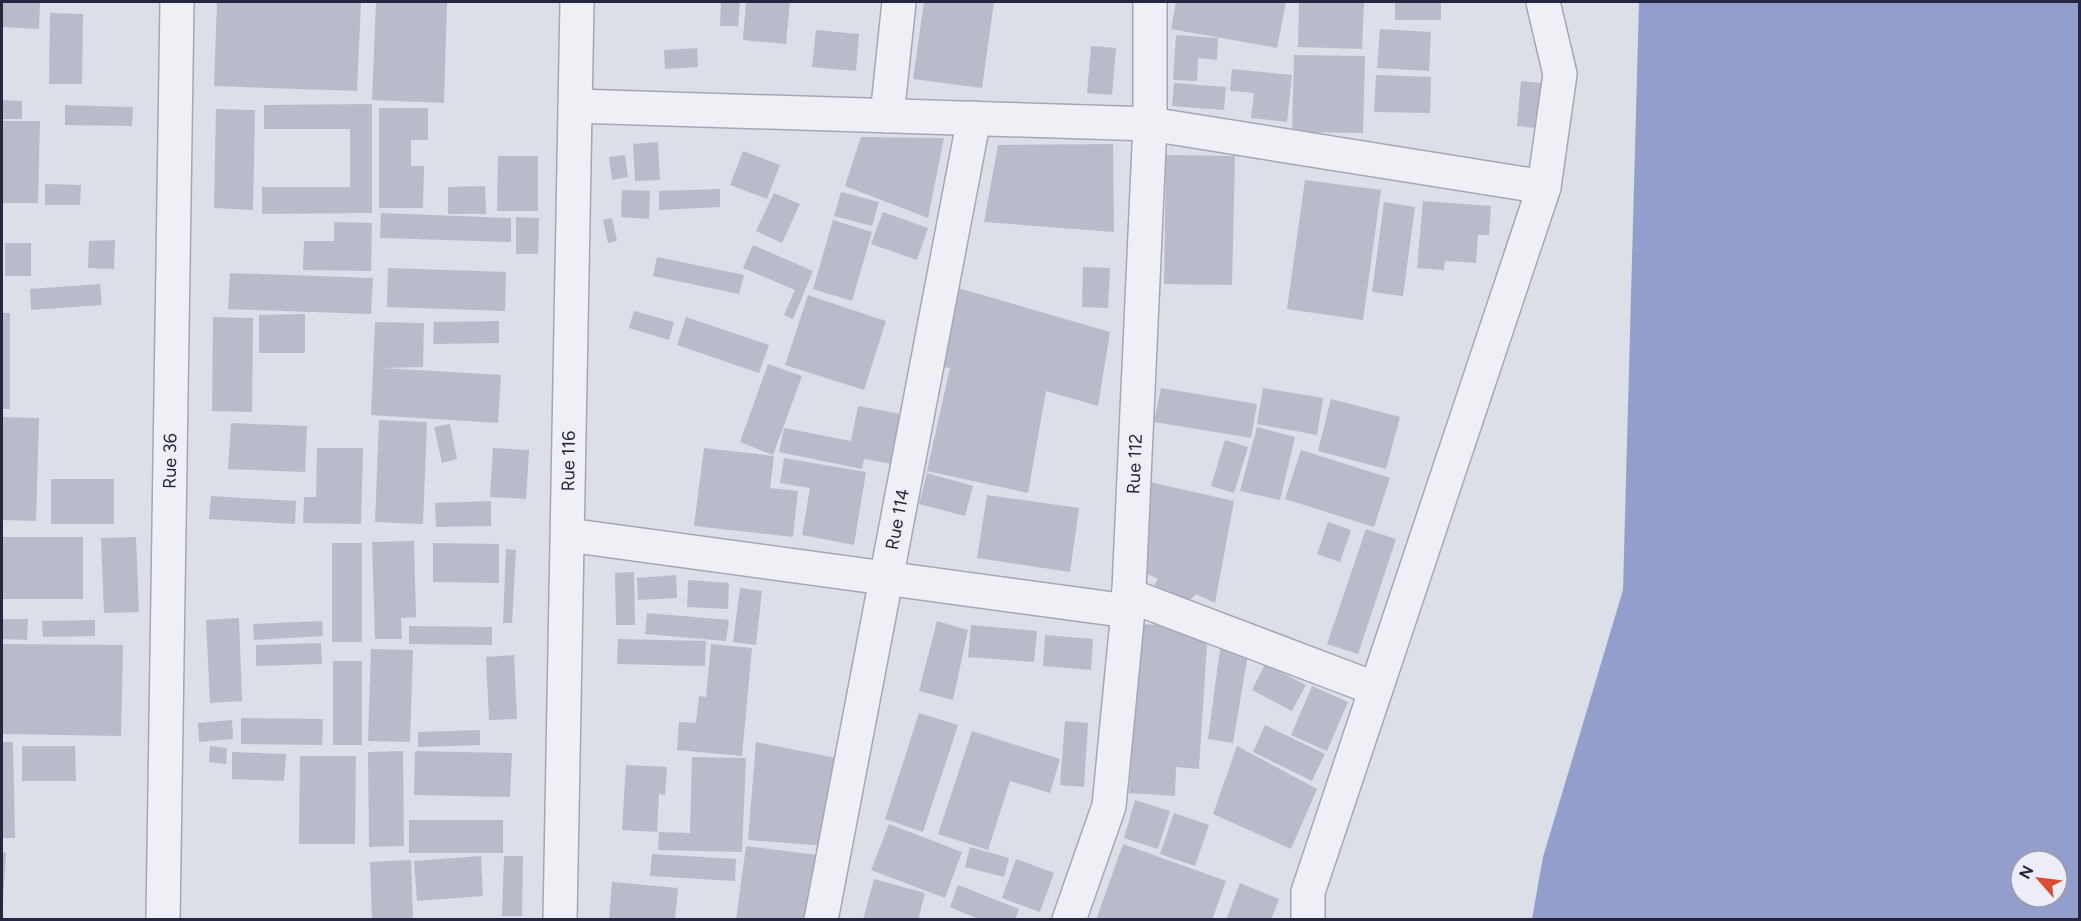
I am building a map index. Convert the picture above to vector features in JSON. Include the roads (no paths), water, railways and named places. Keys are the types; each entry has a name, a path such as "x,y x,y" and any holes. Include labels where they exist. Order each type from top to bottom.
{"street":[{"name":"Rue 36","path":"163,920 177,2"},
{"name":"Rue 116","path":"560,920 577,2"},
{"path":"887,116 899,2"},
{"name":"Rue 112","path":"1069,920 1108,806 1128,603 1150,124 1150,2"},
{"path":"1308,920 1308,892 1544,187 1560,74 1543,2"},
{"path":"576,106 1150,124 1544,187"},
{"name":"Rue 114","path":"821,920 974,118"},
{"path":"568,535 886,578 1128,603 1376,689"}],"water":[{"path":"1639,2 2079,2 2079,919 1532,919 1543,857 1623,590"}]}
